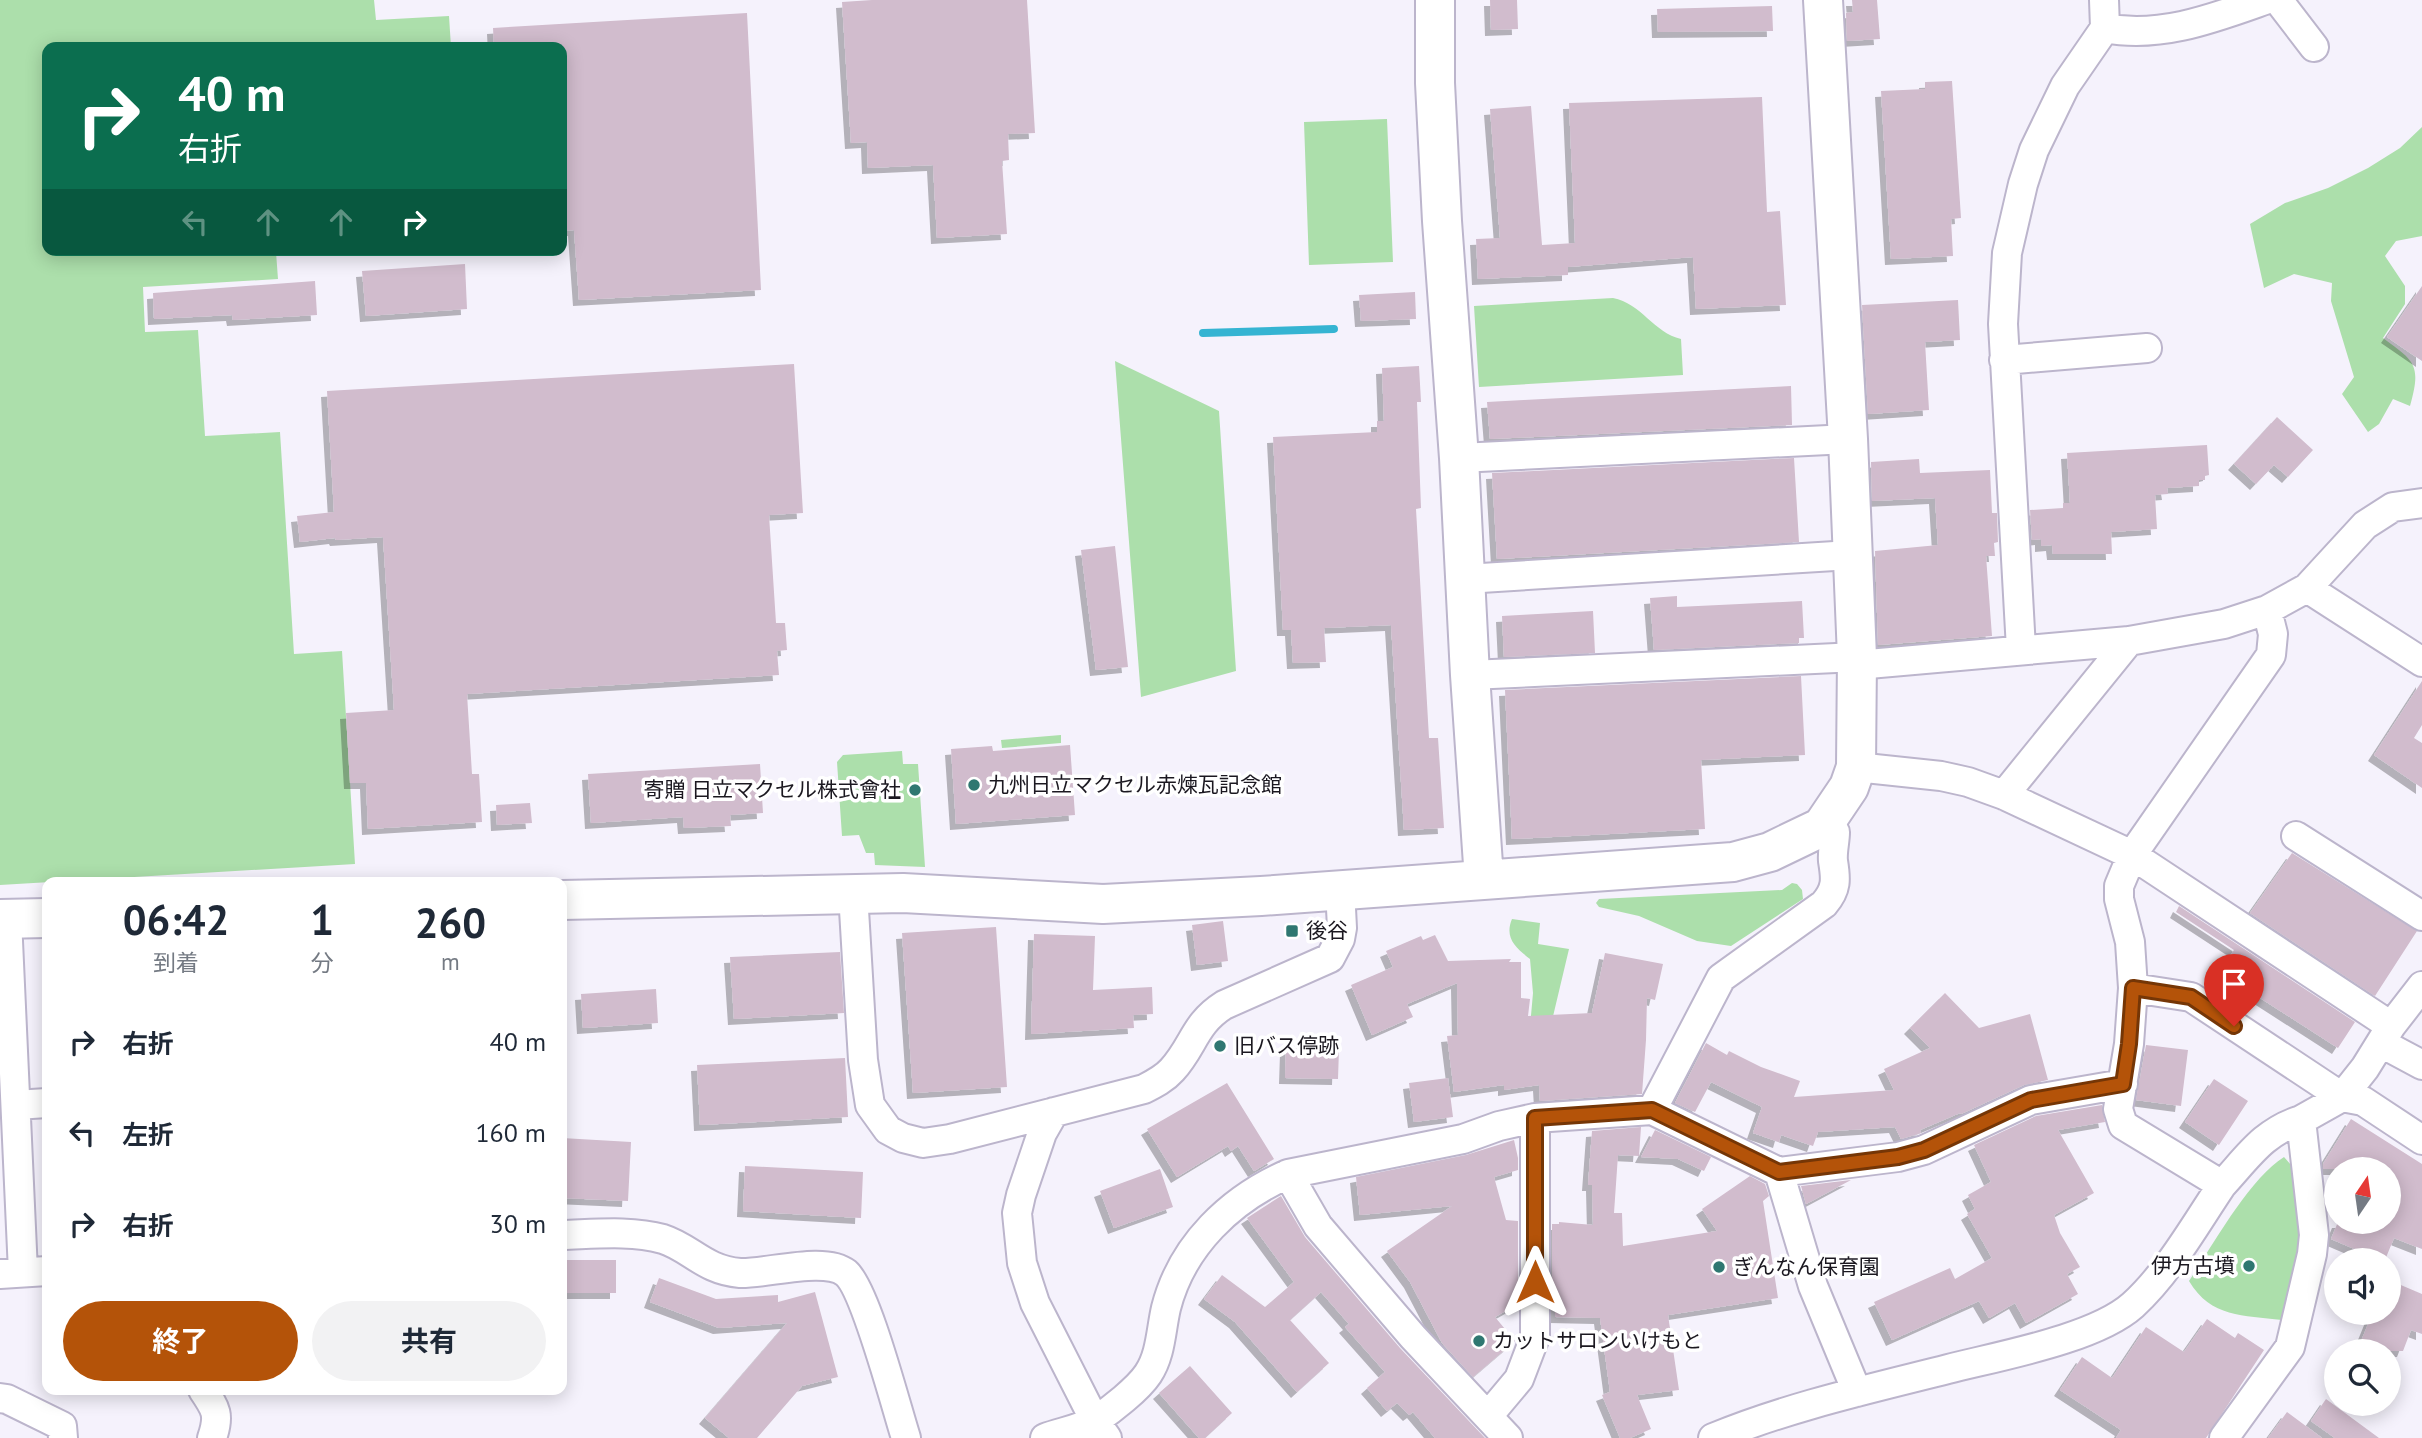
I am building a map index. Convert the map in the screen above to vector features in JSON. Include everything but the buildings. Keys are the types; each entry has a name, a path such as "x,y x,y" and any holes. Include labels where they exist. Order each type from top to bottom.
{"street":[{"path":"1435,0 1435,83 1442,221 1460,458 1470,675 1484,879"},
{"path":"567,900 903,893 1102,904 1733,862 1770,852 1822,827 1849,787 1856,767 1857,661 1848,439 1823,0"},
{"path":"2021,649 2004,360 2004,288 2014,218 2023,184 2048,118 2105,14 2126,32 2147,32 2209,19 2265,0"},
{"path":"2278,0 2314,47"},
{"path":"2004,360 2147,348"},
{"path":"1460,458 1848,439"},
{"path":"1470,675 1857,661 2129,641 2224,624 2267,610 2307,588 2365,525 2392,507 2422,503"},
{"path":"1465,579 1851,555"},
{"path":"2307,588 2422,662"},
{"path":"2222,1185 2123,1125 2118,1109 2129,1044 2133,988 2130,942 2119,899 2119,886 2132,855 2271,655 2273,634 2267,610"},
{"path":"2004,795 2129,641"},
{"path":"1856,767 1941,776 1968,782 2004,795 2132,855 2386,1034 2422,1065"},
{"path":"1652,1110 1721,978 1830,897 1837,878 1833,860 1835,832 1822,827"},
{"path":"2296,836 2422,916"},
{"path":"853,893 863,1060 870,1105 888,1130 903,1138 923,1143 1054,1112 1158,1082 1171,1072 1180,1060 1208,1015 1224,1005 1330,958 1340,939 1342,928 1340,889"},
{"path":"24,1272 4,919 42,918"},
{"path":"1713,1438 1857,1392 2009,1354 2098,1328 2133,1305 2160,1275 2222,1185 2267,1135 2342,1097 2422,986"},
{"path":"2133,988 2191,997 2342,1097 2363,1101 2422,1140"},
{"path":"1045,1438 1101,1429 1148,1374 1157,1356 1173,1289 1189,1255 1200,1240 1240,1200 1288,1174 1463,1139 1499,1126 1535,1118 1652,1110 1779,1172 1898,1157 1924,1150 2031,1100 2123,1084"},
{"path":"16,1105 42,1103"},
{"path":"1054,1112 1042,1133 1017,1213 1022,1263 1035,1303 1101,1429"},
{"path":"1488,1416 1519,1379 1535,1337 1535,1118"},
{"path":"2224,1438 2290,1347 2314,1235 2301,1120"},
{"path":"1779,1172 1813,1286 1857,1392"},
{"path":"1288,1174 1318,1226 1413,1338 1508,1438"},
{"path":"567,1235 635,1234 665,1240 710,1266 740,1273 828,1266 846,1273 862,1298 906,1438"},
{"path":"206,1395 216,1409 217,1424 212,1438"},
{"path":"0,1398 62,1426 63,1438"}],"green space":[{"path":"0,0 374,0 376,20 449,16 451,42 42,42 42,256 276,256 278,279 143,287 145,332 198,330 205,436 280,432 294,654 342,651 355,864 135,877 42,877 42,883 0,885"},
{"path":"1387,119 1393,262 1309,265 1304,122"},
{"path":"2422,127 2422,236 2396,241 2385,256 2405,286 2405,304 2383,338 2402,352 2413,365 2414,392 2410,406 2393,399 2379,424 2368,432 2342,394 2354,377 2331,301 2332,283 2294,274 2264,288 2250,224 2285,203 2328,188 2368,168 2400,148"},
{"path":"1613,298 1632,306 1663,331 1681,339 1683,375 1479,387 1474,306"},
{"path":"1115,361 1219,411 1236,671 1141,697"},
{"path":"1061,735 1061,743 1002,748 1001,740"},
{"path":"902,751 903,764 918,764 925,867 875,865 874,853 866,853 859,835 842,836 837,762 843,755"},
{"path":"1792,883 1802,890 1803,899 1731,946 1697,941 1639,916 1599,907 1596,903 1599,899 1782,890"},
{"path":"1512,919 1540,923 1538,944 1569,949 1550,1029 1530,1027 1533,993 1530,959 1516,947 1510,937"},
{"path":"2284,1157 2291,1165 2300,1232 2299,1251 2282,1320 2241,1315 2218,1308 2207,1302 2189,1281 2245,1196 2271,1167"}],"waterway":[{"path":"1203,333 1334,329"}],"place":[{"name":"九州日立マクセル赤煉瓦記念館","path":"974,785"},
{"name":"寄贈 日立マクセル株式會社","path":"915,790"},
{"name":"後谷","path":"1292,931"},
{"name":"旧バス停跡","path":"1220,1046"},
{"name":"伊方古墳","path":"2249,1266"},
{"name":"ぎんなん保育園","path":"1719,1267"},
{"name":"カットサロンいけもと","path":"1479,1341"}],"route":[{"path":"1535,1282 1535,1118 1652,1110 1779,1172 1898,1157 1924,1150 2031,1100 2123,1084 2133,988 2191,997 2234,1026"}]}
